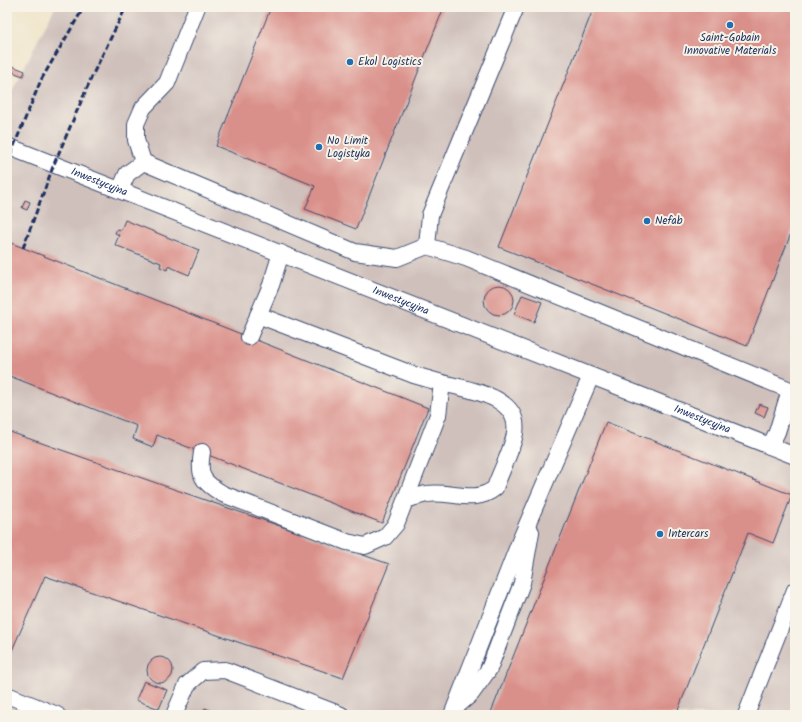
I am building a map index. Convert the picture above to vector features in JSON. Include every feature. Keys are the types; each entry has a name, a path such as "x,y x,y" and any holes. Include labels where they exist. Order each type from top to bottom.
{"street":[{"path":"197,7 167,83 143,108 136,124 136,140 143,162 355,252 397,258 427,246 466,258 793,388 777,432 770,446"},
{"path":"427,246 430,215 516,7"},
{"name":"Inwestycyjna","path":"7,146 795,456"},
{"path":"120,190 127,174 143,162"},
{"path":"249,337 271,285 281,253"},
{"path":"258,315 414,375 490,397 507,406 512,413 515,423 515,434 495,488 488,493 472,496 428,493 406,500"},
{"path":"453,712 520,541 591,376"},
{"path":"202,452 200,469 208,485 223,494 347,542 365,546 385,537 396,524 438,415 442,383"},
{"path":"746,715 795,590"},
{"path":"174,715 188,685 203,671 224,670 341,715"},
{"path":"7,695 58,715"}],"shaded area":[{"path":"55,7 795,7 795,715 7,715 7,101"}],"building":[{"path":"271,7 444,7 356,229 305,209 315,186 216,146"},
{"path":"594,7 795,7 795,223 747,346 499,247"},
{"path":"7,64 25,71 23,76 7,70"},
{"path":"25,200 30,202 27,210 22,208"},
{"path":"125,220 199,250 189,275 168,266 167,270 160,267 161,263 115,245 119,235 115,233 117,229 121,230"},
{"path":"11,243 428,408 382,523 157,435 153,447 133,439 137,426 7,375 7,254"},
{"path":"499,285 510,289 514,300 510,311 499,315 488,311 484,300 488,289"},
{"path":"522,295 542,302 534,322 514,314"},
{"path":"759,404 768,407 764,417 755,413"},
{"path":"606,422 792,495 773,543 748,533 676,715 490,715"},
{"path":"7,431 389,564 343,678 45,576 9,657 7,657"},
{"path":"499,610 505,612 498,631 492,628"},
{"path":"160,657 169,661 173,670 169,679 160,683 151,679 147,670 151,661"},
{"path":"144,681 167,690 159,709 136,700"},
{"path":"205,708 223,715 202,715"}],"railway":[{"path":"7,163 41,80 84,7"},
{"path":"23,248 54,164 93,74 126,7"}],"place":[{"name":"Saint-Gobain Innovative Materials","path":"730,25"},
{"name":"Ekol Logistics","path":"350,62"},
{"name":"No Limit Logistyka","path":"319,147"},
{"name":"Nefab","path":"647,221"},
{"name":"Intercars","path":"660,534"}]}
